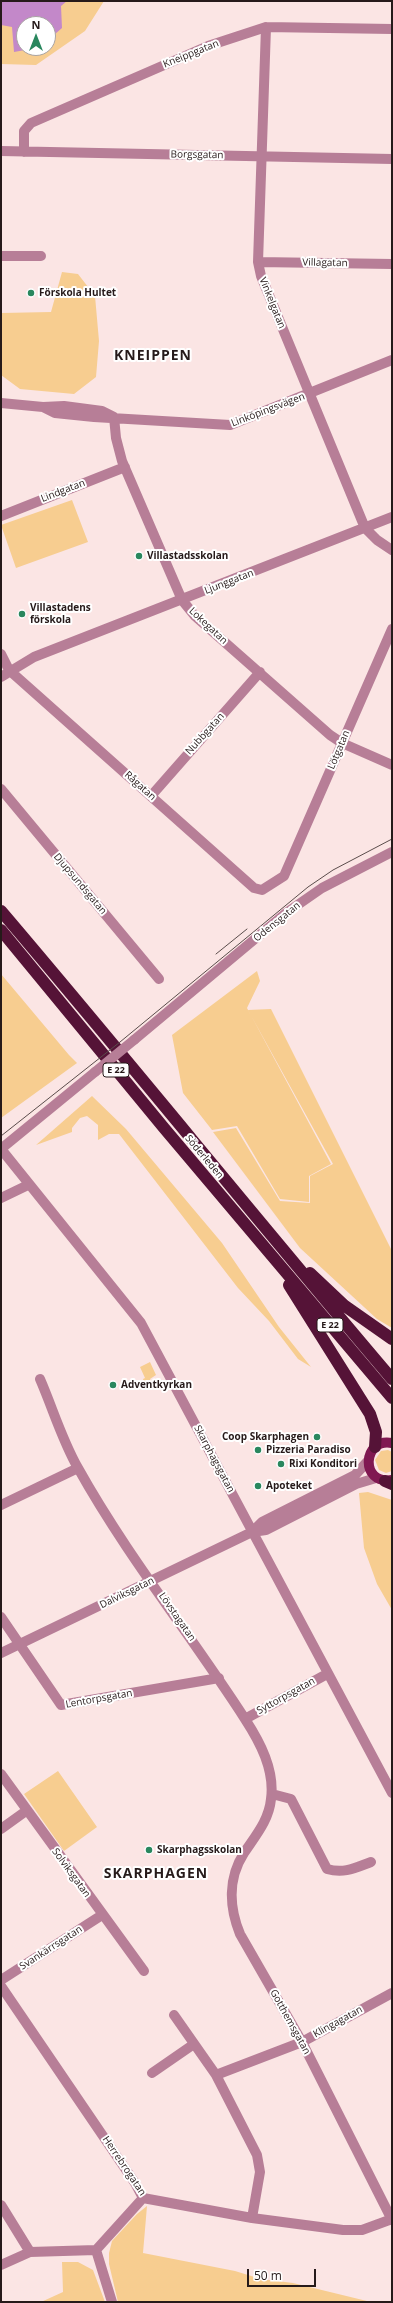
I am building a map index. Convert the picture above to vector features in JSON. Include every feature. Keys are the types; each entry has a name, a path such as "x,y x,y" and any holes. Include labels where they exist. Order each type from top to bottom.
{"highway":[{"name":"Söderleden","path":"1,911 161,1101 272,1238 392,1379"},
{"name":"Söderleden","path":"1,930 392,1398"},
{"path":"272,1238 345,1306 375,1329 392,1339"},
{"path":"269,1252 370,1414 376,1432 375,1447"}],"main road":[{"path":"386,1481 371,1472 368,1461 370,1454 375,1447 387,1442 392,1444"}],"street":[{"name":"Kneippgatan","path":"24,152 24,131 31,123 208,46 266,27 392,29"},
{"name":"Vinkelgatan","path":"266,27 258,262 261,276 365,528 377,540 392,550"},
{"name":"Borgsgatan","path":"1,152 392,159"},
{"path":"1,256 41,256"},
{"name":"Villagatan","path":"258,262 392,264"},
{"name":"Linköpingsvägen","path":"1,404 43,407 55,413 101,418 114,417 200,425 230,425 392,360"},
{"name":"Lokegatan","path":"114,417 116,438 125,467 182,600 195,616 330,735 342,743 392,765"},
{"name":"Lindgatan","path":"1,516 125,467"},
{"name":"Ljunggatan","path":"5,674 34,657 392,517"},
{"name":"Lötgatan","path":"286,872 392,629"},
{"name":"Rågatan","path":"1,654 5,674 151,796 254,888 262,890 272,886 284,876 286,872"},
{"name":"Nubbgatan","path":"151,796 260,672"},
{"name":"Djupsundsgatan","path":"1,789 159,979"},
{"name":"Odensgatan","path":"1,1149 286,913 322,888 392,852"},
{"name":"Skarphagsgatan","path":"1,1149 28,1185 141,1324 392,1793"},
{"path":"1,1198 28,1185"},
{"name":"Lövstagatan","path":"40,1379 54,1413 58,1428 78,1468 152,1581 219,1678 245,1719 267,1760 272,1784 272,1794 265,1822"},
{"name":"Dalviksgatan","path":"252,1532 262,1522 355,1474 368,1461"},
{"path":"1,1505 78,1468"},
{"name":"Dalviksgatan","path":"1,1653 252,1532 266,1530 356,1484 386,1481"},
{"name":"Lentorpsgatan","path":"1,1617 61,1706 219,1678"},
{"name":"Syttorpsgatan","path":"245,1719 327,1674"},
{"name":"Solviksgatan","path":"1,1774 26,1811 144,1971"},
{"path":"272,1794 291,1799 328,1868 338,1872 347,1871 371,1862"},
{"path":"1,1829 26,1811"},
{"name":"Gotthemsgatan","path":"265,1822 244,1854 235,1871 231,1888 232,1906 240,1934 302,2042 392,2219"},
{"name":"Svankärrsgatan","path":"1,1980 102,1915"},
{"name":"Herrebrogatan","path":"1,1986 135,2183 143,2198 252,2218 343,2230 362,2230 392,2219"},
{"name":"Klingagatan","path":"216,2075 302,2042 392,1993"},
{"path":"174,2015 216,2075 257,2155 260,2172 252,2218"},
{"path":"152,2073 194,2044"},
{"path":"1,2265 30,2252 96,2250 143,2198"},
{"path":"1,2205 30,2252"},
{"path":"96,2250 112,2302"}],"shaded area":[{"path":"1,1 104,1 85,31 56,51 56,16 16,16 16,56 49,56 36,65 1,64"},
{"path":"1,1 67,1 61,6 62,28 56,33 56,16 16,16 16,52 14,52 12,27 1,25"},
{"path":"62,272 78,274 95,296 99,341 96,377 74,394 20,389 1,375 1,313 51,312"},
{"path":"72,500 88,542 16,568 1,525"},
{"path":"257,971 260,981 247,1008 331,1164 309,1176 309,1202 280,1199 237,1126 212,1130 183,1093 172,1035"},
{"path":"1,974 77,1063 1,1118"},
{"path":"271,1009 392,1251 392,1328 377,1319 300,1248 213,1132 236,1128 280,1201 310,1203 310,1176 333,1164 248,1010"},
{"path":"92,1096 126,1129 222,1243 279,1327 311,1367 298,1359 269,1321 238,1288 119,1134 109,1134 98,1140 98,1125 87,1116 80,1118 72,1128 72,1132 36,1145"},
{"path":"150,1362 156,1375 150,1379 153,1385 142,1390 139,1385 144,1383 143,1379 145,1378 140,1367"},
{"path":"388,1450 392,1452 392,1471 386,1473 379,1470 375,1460 381,1451"},
{"path":"368,1492 392,1500 392,1610 377,1584 364,1548 359,1493"},
{"path":"58,1771 97,1827 64,1851 24,1794"},
{"path":"147,2206 143,2253 235,2271 261,2279 293,2283 371,2302 118,2302 109,2264 109,2253 112,2241 137,2214"},
{"path":"62,2262 78,2262 93,2270 105,2302 41,2302 63,2292"}],"tram line":[{"path":"1,1136 120,1042 308,887 333,870 392,839"},
{"path":"216,954 247,929"}],"place":[{"name":"Förskola Hultet","path":"31,293"},
{"name":"Villastadsskolan","path":"139,556"},
{"name":"Villastadens förskola","path":"22,614"},
{"name":"Adventkyrkan","path":"113,1385"},
{"name":"Coop Skarphagen","path":"317,1437"},
{"name":"Pizzeria Paradiso","path":"258,1450"},
{"name":"Rixi Konditori","path":"281,1464"},
{"name":"Apoteket","path":"258,1486"},
{"name":"Skarphagsskolan","path":"149,1850"}],"district":[{"name":"KNEIPPEN","path":"153,356"},
{"name":"SKARPHAGEN","path":"156,1874"}]}
